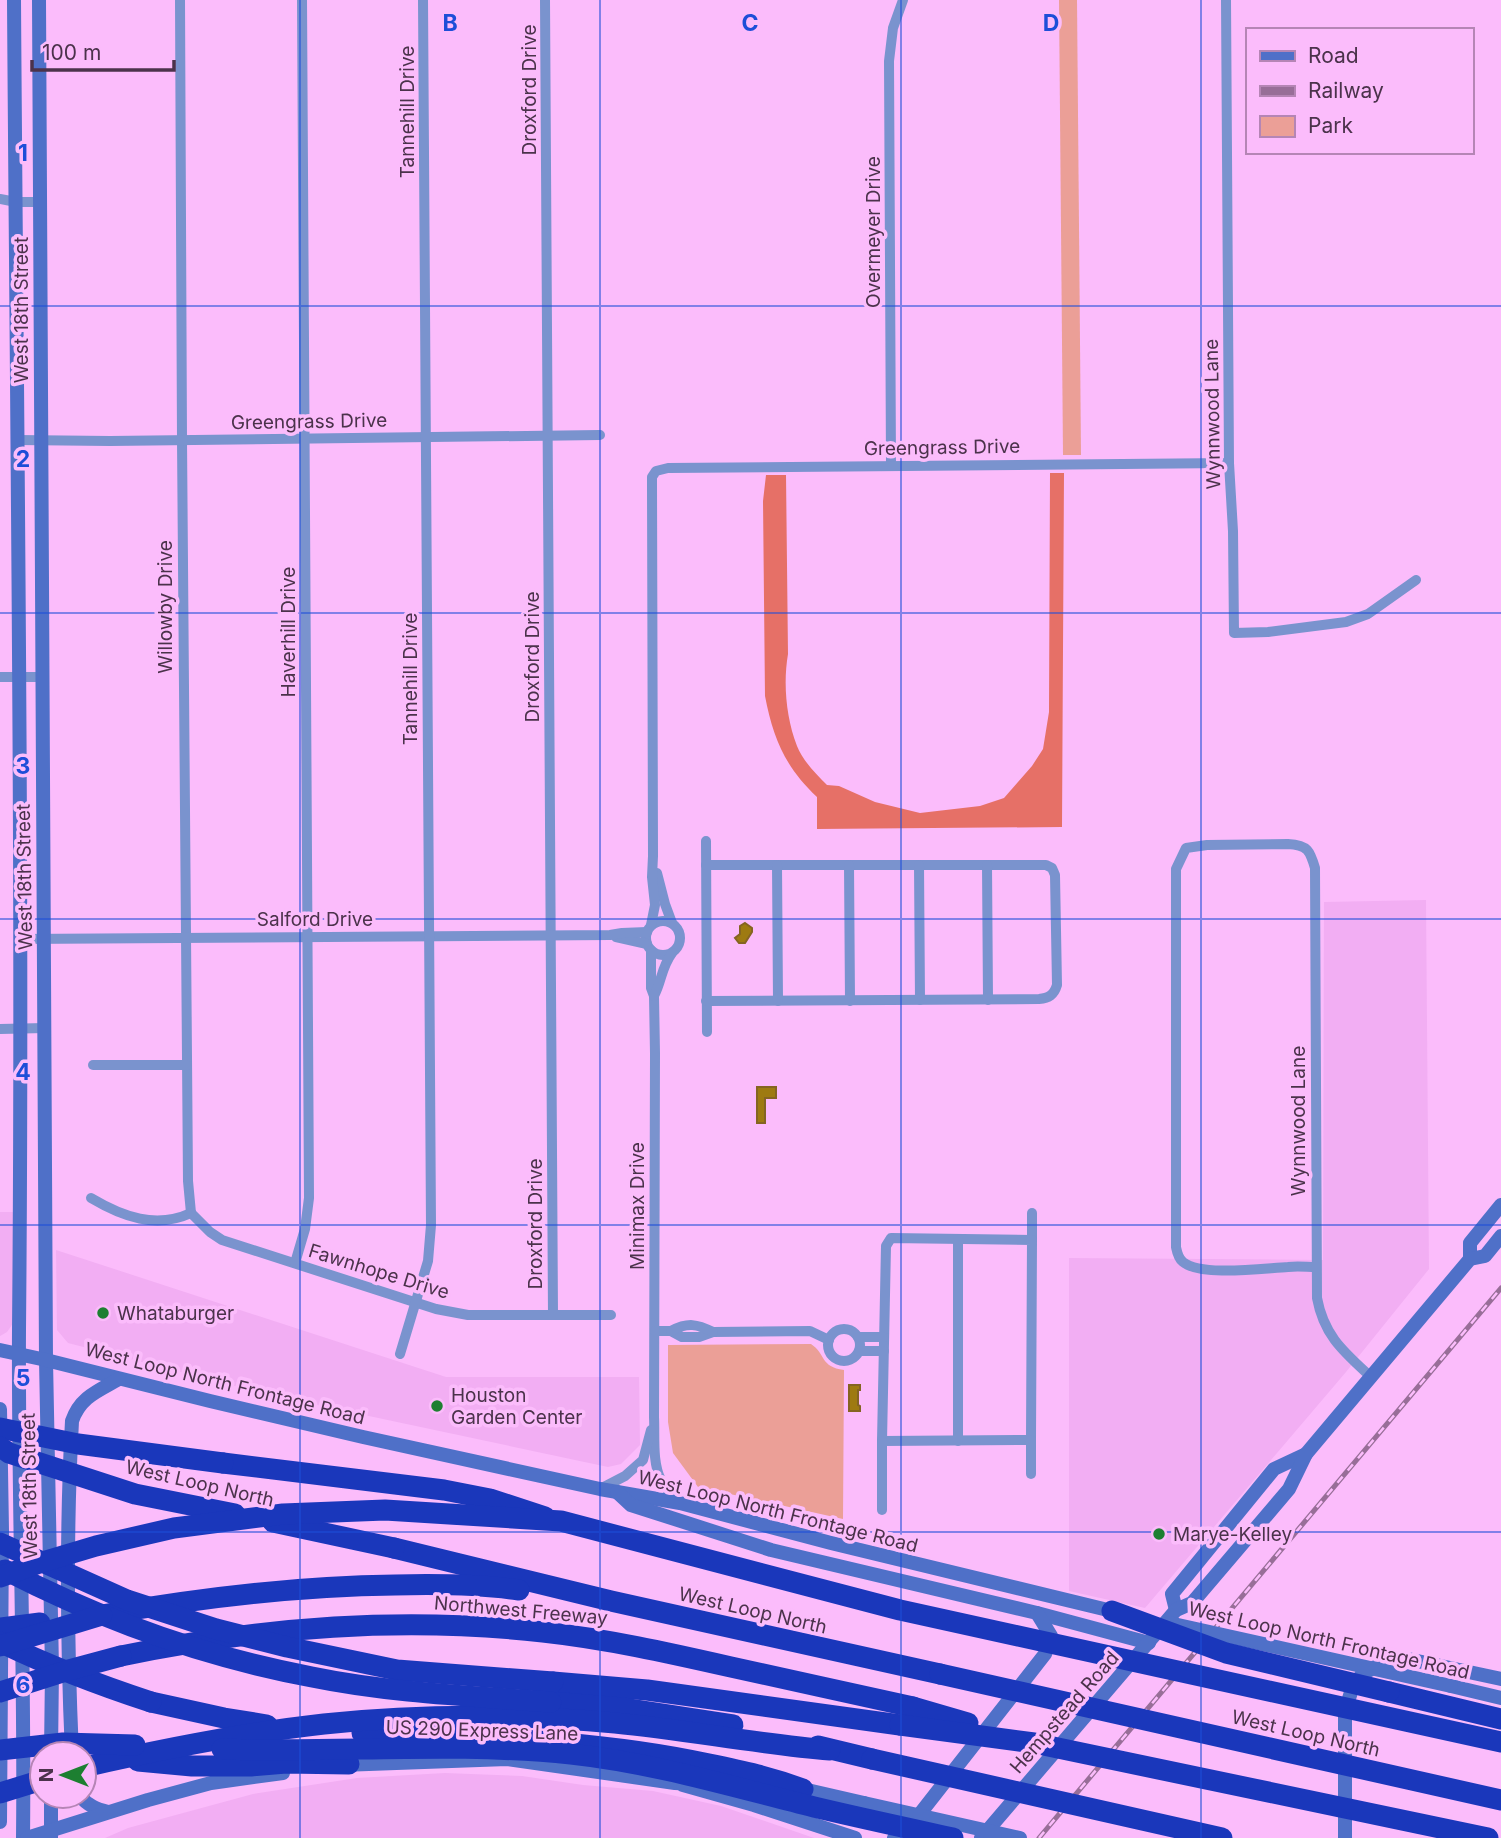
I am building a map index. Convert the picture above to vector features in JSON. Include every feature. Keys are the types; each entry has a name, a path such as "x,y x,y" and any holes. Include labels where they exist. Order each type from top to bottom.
{"highway":[{"path":"0,1428 78,1444 444,1490 490,1499 561,1521 900,1610 1501,1742"},
{"name":"West Loop North","path":"0,1447 9,1453 135,1493 394,1548 611,1601 1501,1800"},
{"path":"0,1577 96,1546 148,1534 283,1514 385,1510 561,1521"},
{"path":"0,1543 127,1600 216,1629 287,1647 551,1701"},
{"path":"0,1568 148,1633 257,1666 383,1688 551,1701 693,1717 762,1730 830,1750 1222,1838"},
{"path":"0,1628 290,1589 362,1585 493,1586 611,1601"},
{"path":"1112,1611 1226,1653 1501,1719"},
{"path":"0,1644 111,1614"},
{"name":"Northwest Freeway","path":"0,1692 121,1656 276,1630 337,1625 482,1626 545,1632 646,1648 913,1707 1034,1743"},
{"path":"0,1644 99,1685 151,1702 224,1718 316,1730 600,1745 677,1756 771,1777 803,1789"},
{"path":"98,1764 165,1749 324,1724 432,1717 647,1690 1034,1743 1488,1838"},
{"name":"US 290 Express Lane","path":"7,1749 76,1743 244,1750 450,1749 572,1754 676,1771 953,1838"},
{"path":"7,1749 28,1751"},
{"path":"98,1757 191,1766 349,1764"},
{"path":"0,1793 28,1784"}],"main road":[{"name":"West 18th Street","path":"14,0 20,808 20,1355 25,1838"},
{"name":"West 18th Street","path":"38,0 46,1360 51,1740"},
{"path":"15,66 39,66"},
{"path":"18,557 41,557"},
{"path":"20,808 42,808"},
{"name":"Hempstead Road","path":"1470,1259 1470,1243 1501,1205"},
{"name":"Hempstead Road","path":"981,1838 1176,1610 1192,1603 1289,1489 1306,1454 1470,1259 1485,1256 1501,1236"},
{"path":"21,1252 46,1257"},
{"name":"West Loop North Frontage Road","path":"0,1350 255,1412 600,1489 680,1503 987,1582 1501,1698"},
{"path":"71,1740 67,1511 72,1421 75,1411 84,1399 118,1379"},
{"path":"0,1409 0,1822"},
{"name":"Hempstead Road","path":"1176,1610 1172,1594 1273,1469 1306,1454"},
{"path":"617,1492 631,1505 771,1550 1037,1613 1149,1643"},
{"path":"894,1838 908,1829 1045,1654 1051,1636 1037,1613"},
{"path":"1345,1838 1345,1712 1350,1692 1362,1674 1385,1662 1408,1659 1501,1679"},
{"path":"25,1838 51,1835 109,1812 211,1783 349,1764 507,1759 675,1783 803,1789 1020,1838"},
{"path":"675,1783 855,1838"},
{"path":"98,1809 109,1812"},
{"path":"51,1810 51,1835"}],"street":[{"name":"Willowby Drive","path":"180,0 181,440 188,1181 191,1213"},
{"name":"Haverhill Drive","path":"295,1263 305,1229 309,1198 302,0"},
{"name":"Tannehill Drive","path":"400,1354 428,1261 431,1225 424,0"},
{"name":"Droxford Drive","path":"545,0 553,1315"},
{"name":"Overmeyer Drive","path":"891,465 889,61 893,28 903,0"},
{"name":"Wynnwood Lane","path":"1226,0 1229,463 1234,633 1268,632 1346,622 1368,614 1416,580"},
{"path":"0,199 39,202"},
{"name":"Greengrass Drive","path":"17,440 600,435"},
{"name":"Greengrass Drive","path":"653,856 652,477 656,471 667,468 1229,463"},
{"path":"0,677 42,677"},
{"path":"706,841 706,1032"},
{"name":"Wynnwood Lane","path":"1316,1267 1217,1270 1192,1267 1182,1262 1178,1255 1175,907 1176,869 1186,848 1198,845 1288,844 1309,851 1315,869 1317,1298 1326,1328 1339,1348 1371,1377"},
{"path":"653,856 665,904 681,937 679,946 672,953 661,955 649,947 649,929 655,905 653,856"},
{"path":"706,865 1041,864 1052,868 1055,875 1057,959 1055,992 1039,999 706,1001"},
{"path":"777,865 778,1001"},
{"path":"849,865 850,1000"},
{"path":"919,865 920,1000"},
{"path":"987,865 988,1000"},
{"path":"649,929 661,921 672,923"},
{"name":"Salford Drive","path":"20,939 610,935 649,929"},
{"name":"Salford Drive","path":"610,935 649,947"},
{"name":"Minimax Drive","path":"649,947 651,988 654,996 654,1417 657,1468 668,1492 680,1503"},
{"name":"Minimax Drive","path":"654,996 664,963 672,953"},
{"path":"0,1029 44,1028"},
{"path":"93,1065 187,1065"},
{"path":"91,1198 107,1208 142,1220 164,1221 191,1213"},
{"name":"Fawnhope Drive","path":"191,1213 222,1240 436,1309 468,1315 611,1315"},
{"path":"1031,1474 1032,1213"},
{"path":"882,1510 886,1246 891,1238 1032,1240"},
{"path":"958,1239 958,1441"},
{"path":"850,1330 858,1337 859,1351 847,1361 836,1359 829,1351 829,1340 835,1332 850,1330"},
{"path":"655,1331 671,1331 682,1337 699,1337 713,1332 810,1331 829,1340"},
{"path":"858,1337 884,1337"},
{"path":"859,1351 884,1351"},
{"name":"Minimax Drive","path":"600,1489 625,1476 643,1460 654,1417"},
{"path":"882,1441 1031,1440"}],"shaded area":[{"path":"1050,473 1064,473 1062,827 817,829 817,797 796,774 782,751 765,696 763,501 766,475 786,475 786,688 790,724 797,746 806,762 827,785 839,786 875,802 920,813 980,806 1004,798 1043,749 1049,712"},
{"path":"1426,900 1429,1269 1346,1372 1145,1608 1069,1591 1069,1258 1323,1260 1324,902"},
{"path":"745,923 752,928 752,932 745,943 739,943 735,938 740,934 740,926"},
{"path":"757,1087 776,1087 776,1098 765,1098 765,1123 757,1123"},
{"path":"0,1212 16,1212 14,1322 7,1332 0,1336"},
{"path":"56,1250 446,1377 639,1377 640,1445 621,1464 608,1467 270,1395 68,1343 57,1330"},
{"path":"849,1385 860,1385 860,1411 849,1411"},
{"path":"445,1773 522,1776 653,1791 721,1806 814,1838 105,1838 128,1828 253,1794 357,1778"}],"green space":[{"path":"1059,0 1077,0 1081,455 1063,455"},
{"path":"811,1344 827,1363 844,1370 843,1519 698,1487 673,1453 668,1422 668,1345"}],"railway":[{"path":"1039,1838 1501,1288"}],"place":[{"name":"Whataburger","path":"103,1313"},
{"name":"Houston Garden Center","path":"437,1406"},
{"name":"Marye-Kelley","path":"1159,1534"}]}
